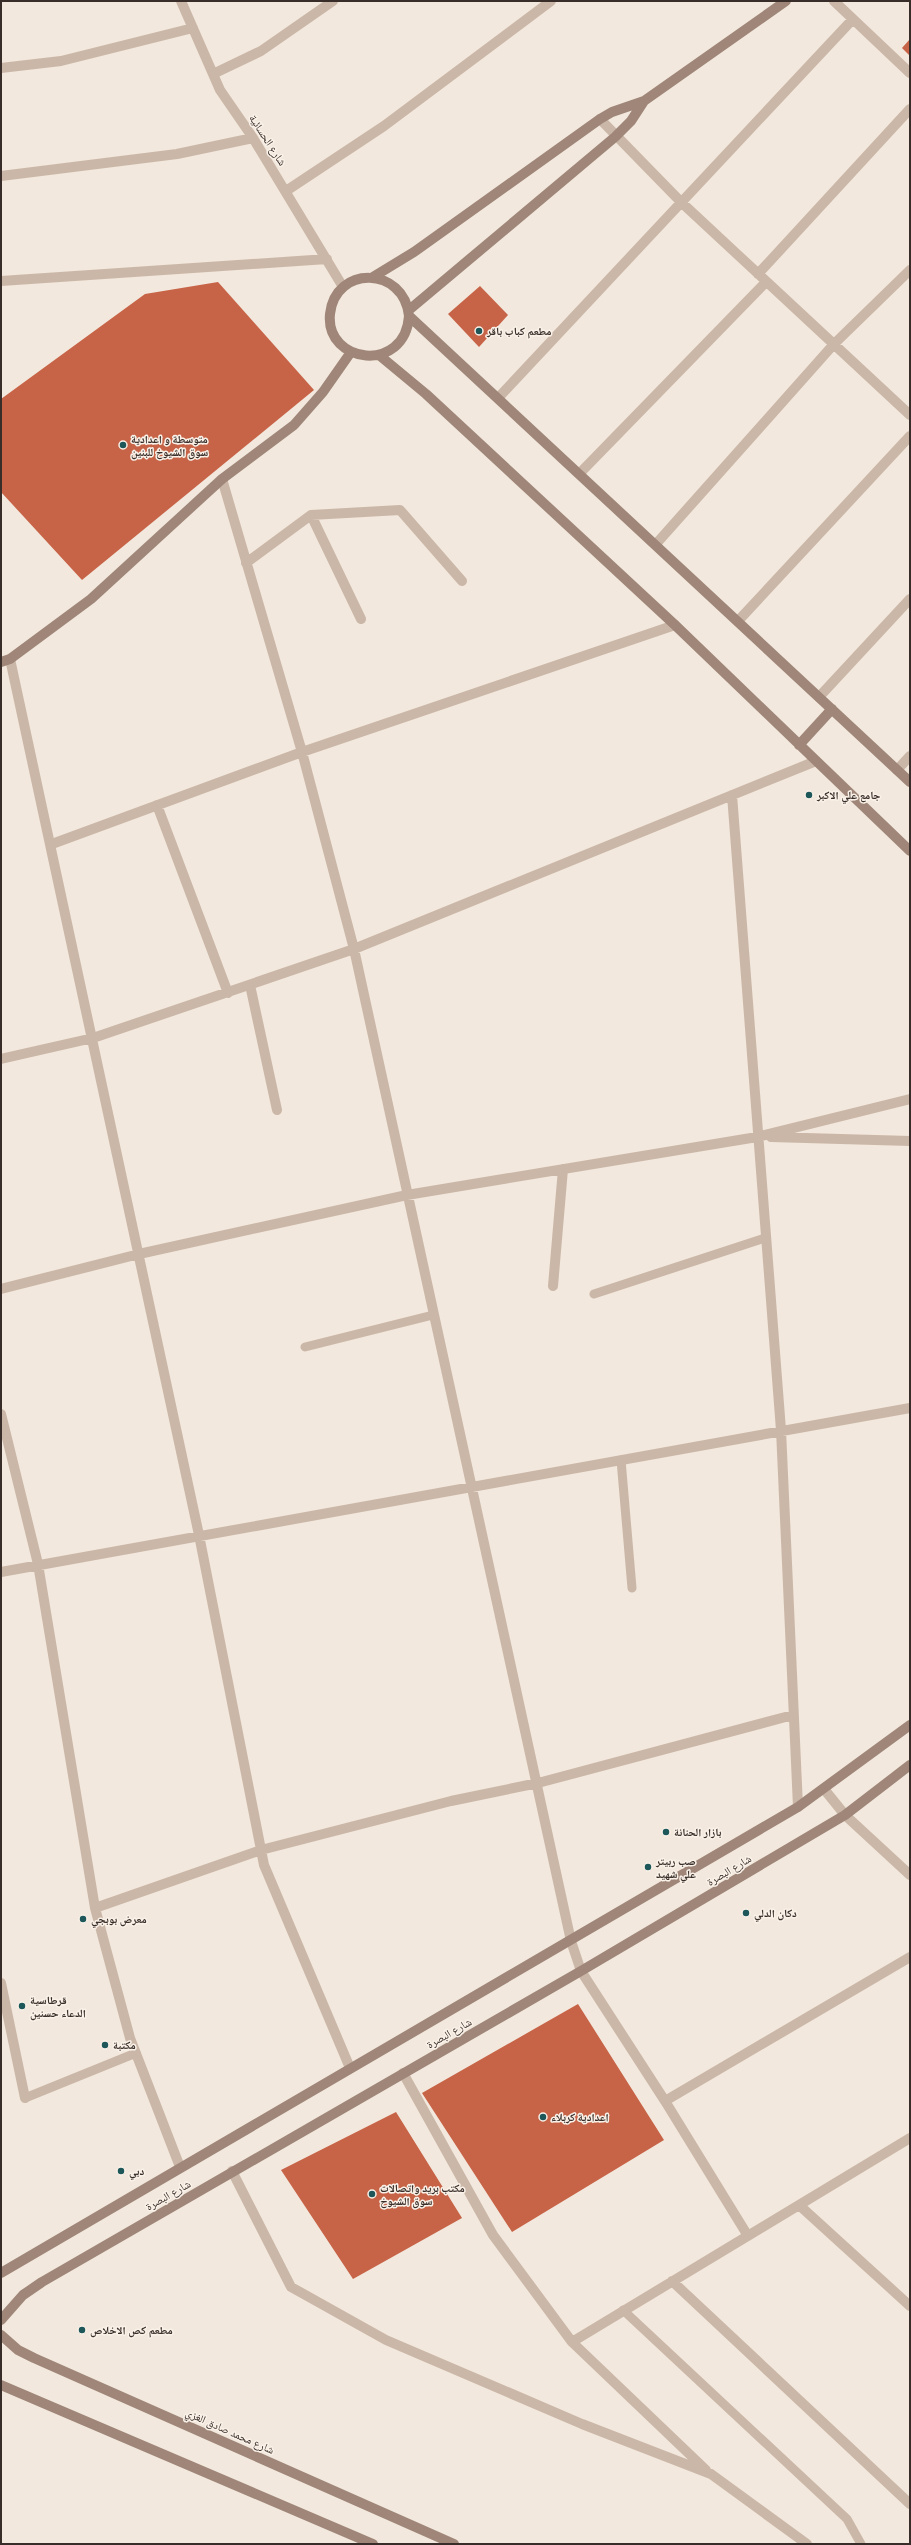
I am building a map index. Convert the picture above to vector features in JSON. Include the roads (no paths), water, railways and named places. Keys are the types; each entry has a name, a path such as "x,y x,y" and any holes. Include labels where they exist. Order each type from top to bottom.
{"main road":[{"path":"373,277 414,252 600,118 612,112 644,101 786,1"},
{"path":"644,101 631,121 616,137 409,313 404,336 389,352 379,355 365,356 351,352 339,343 332,329 330,314 334,300 343,287 357,279 373,277 386,281 396,288 404,298 409,313 910,782"},
{"path":"6,660 92,599 222,479 294,425 323,392 351,352"},
{"path":"379,355 426,394 675,625 910,851"},
{"path":"800,745 832,709"},
{"name":"شارع البصرة","path":"1,2273 798,1807 910,1726"},
{"name":"شارع البصرة","path":"1,2320 23,2295 42,2282 403,2072 581,1971 845,1815 910,1765"},
{"name":"شارع محمد صادق الغزي","path":"1,2335 18,2350 34,2358 454,2544"},
{"path":"1,2384 373,2544"}],"street":[{"name":"شارع الحسائية","path":"181,1 220,90 253,138 343,287"},
{"path":"213,74 260,51 333,1"},
{"path":"286,191 384,126 551,1"},
{"path":"834,1 910,74"},
{"path":"499,397 853,19"},
{"path":"1,68 61,60 193,28"},
{"path":"758,274 910,109"},
{"path":"600,118 616,137 681,202 910,415"},
{"path":"1,176 177,154 253,138"},
{"path":"1,281 327,259"},
{"path":"656,544 834,344 910,270"},
{"path":"580,473 766,282"},
{"path":"738,621 910,436"},
{"path":"222,479 302,752 354,950 471,1488 538,1783 571,1941 581,1971 665,2101 748,2236"},
{"path":"246,563 311,515 400,510 462,581"},
{"path":"311,515 361,619"},
{"path":"819,697 910,599"},
{"path":"52,844 302,752 675,625"},
{"path":"6,660 52,844 199,1535 264,1864 350,2068"},
{"path":"897,770 910,756"},
{"path":"1,1059 93,1038 354,950 816,761"},
{"path":"732,795 757,1137 781,1430 798,1807"},
{"path":"157,805 228,993"},
{"path":"250,985 277,1110"},
{"path":"1,1290 139,1254 407,1195 757,1137 910,1099"},
{"path":"757,1137 910,1141"},
{"path":"552,1286 563,1169"},
{"path":"1,1572 38,1564 471,1488 781,1430 910,1408"},
{"path":"1,1414 38,1564 95,1908 136,2053 180,2167"},
{"path":"95,1908 261,1850 451,1801 538,1783 793,1715"},
{"path":"824,1789 845,1815 910,1876"},
{"path":"665,2101 910,1957"},
{"path":"1,1983 25,2098"},
{"path":"403,2072 494,2235 572,2342 710,2474 807,2544"},
{"path":"572,2342 910,2138"},
{"path":"232,2171 291,2287 386,2340 582,2424 710,2474"},
{"path":"799,2205 910,2306"},
{"path":"672,2281 910,2504"}],"lane":[{"path":"594,1294 765,1238"},
{"path":"305,1347 433,1315"},
{"path":"621,1460 632,1588"},
{"path":"25,2098 136,2053"},
{"path":"624,2310 847,2519 861,2544"}],"place":[{"name":"مطعم كباب باقر","path":"479,331"},
{"name":"متوسطة و اعدادية سوق الشيوخ للبنين","path":"123,445"},
{"name":"جامع علي الاكبر","path":"809,795"},
{"name":"بازار الحنانة","path":"666,1832"},
{"name":"صب ربيتر علي شهيد","path":"648,1867"},
{"name":"دكان الدلي","path":"746,1913"},
{"name":"معرض بوبجي","path":"83,1919"},
{"name":"قرطاسية الدعاء حسنين","path":"22,2006"},
{"name":"مكتبة","path":"105,2045"},
{"name":"اعدادية كربلاء","path":"543,2117"},
{"name":"دبي","path":"121,2171"},
{"name":"مكتب بريد واتصالات سوق الشيوخ","path":"372,2194"},
{"name":"مطعم كص الاخلاص","path":"82,2330"}]}
